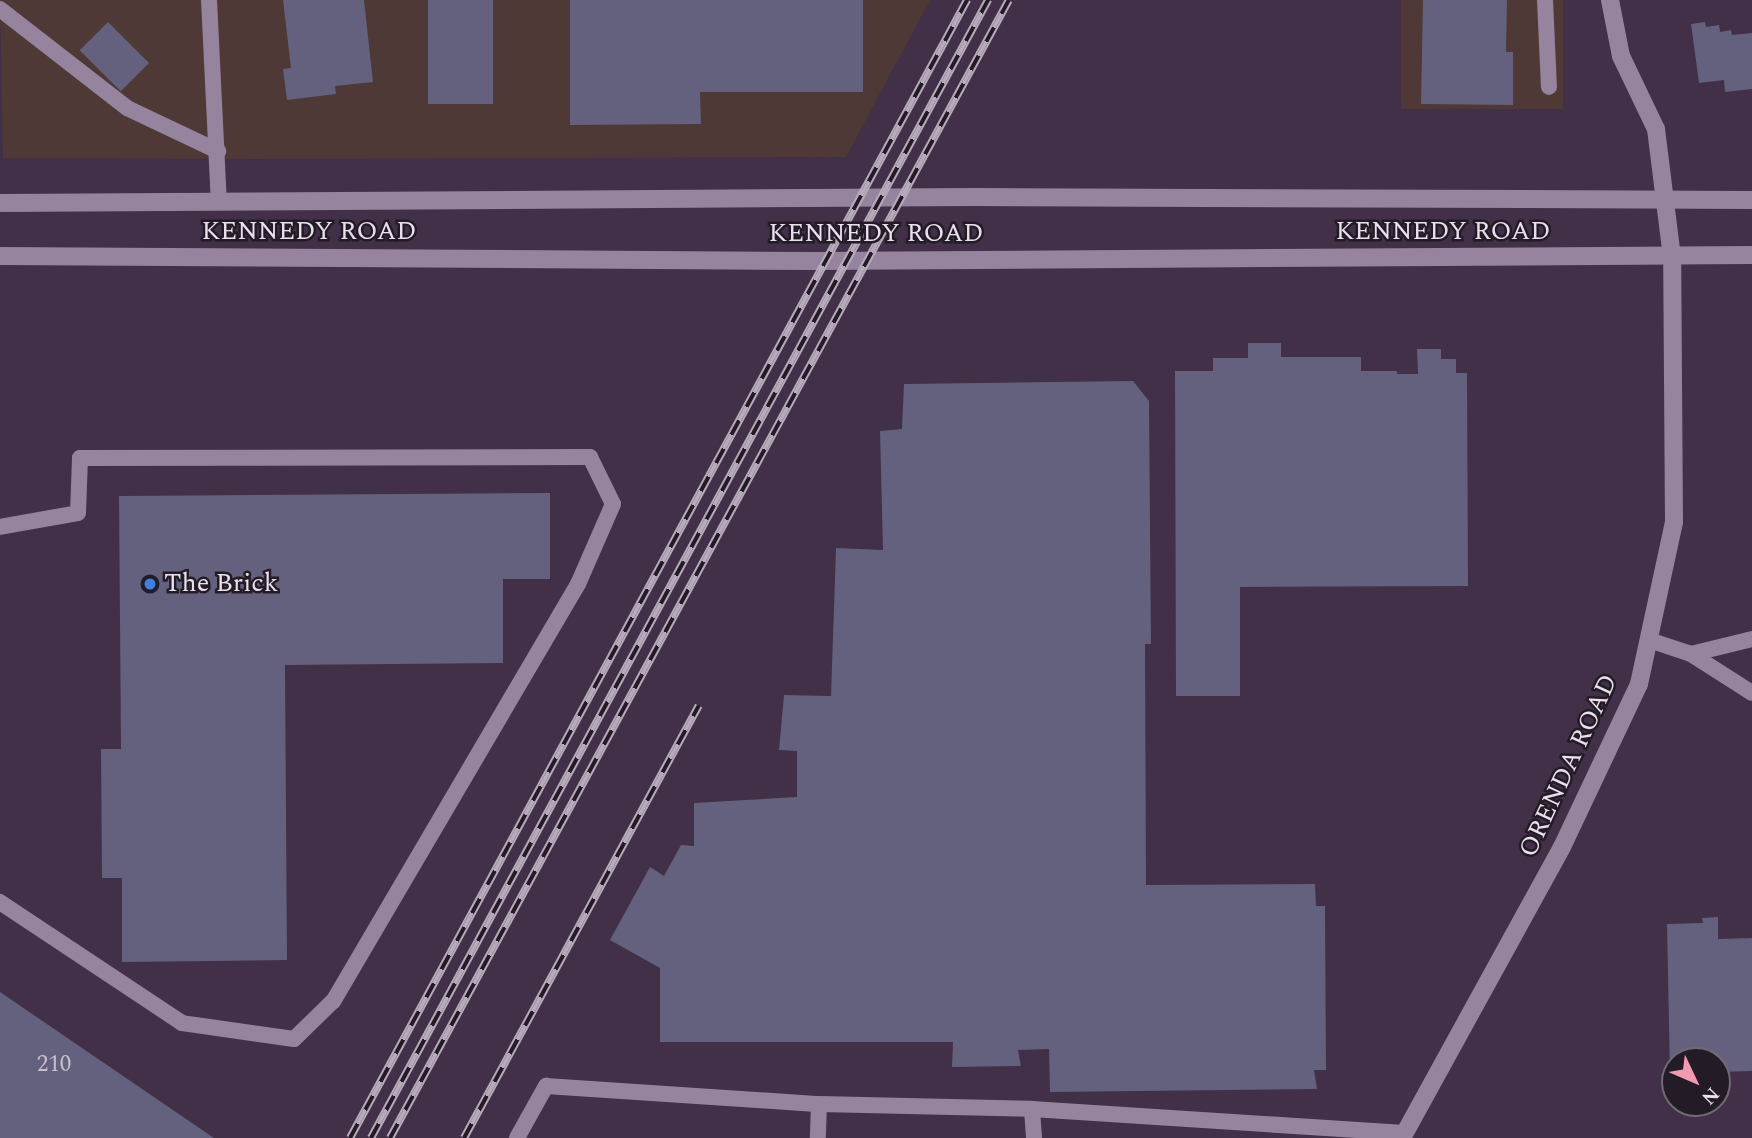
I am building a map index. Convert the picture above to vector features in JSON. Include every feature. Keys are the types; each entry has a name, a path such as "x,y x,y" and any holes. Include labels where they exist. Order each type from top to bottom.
{"main road":[{"name":"ORENDA ROAD","path":"1403,1135 1562,847 1639,684 1674,522 1672,258 1666,199 1656,128 1621,56 1610,0"},
{"name":"KENNEDY ROAD","path":"0,203 1752,200"},
{"name":"KENNEDY ROAD","path":"0,256 787,261 1672,258 1752,255"}],"lane":[{"path":"209,0 219,202"},
{"path":"1545,0 1549,87"},
{"path":"0,9 127,108 218,151"},
{"path":"0,527 78,513 80,458 590,457 613,504 578,584 333,1001 294,1039 182,1023 0,902"},
{"path":"1691,654 1752,639"},
{"path":"1648,640 1691,654 1752,693"},
{"path":"517,1138 546,1086 820,1104 1032,1109 1403,1135"},
{"path":"818,1138 820,1104"},
{"path":"1032,1109 1034,1138"}],"shaded area":[{"path":"0,0 930,0 846,157 249,159 3,158"},
{"path":"1401,0 1563,0 1563,109 1401,109"}],"building":[{"path":"283,0 364,0 373,82 335,86 336,94 287,100 283,69 291,68"},
{"path":"428,0 493,0 493,104 428,104"},
{"path":"570,0 863,0 863,92 700,92 701,124 570,125"},
{"path":"1423,0 1507,0 1506,52 1513,52 1513,105 1421,104"},
{"path":"108,22 149,63 121,91 80,50"},
{"path":"1705,22 1706,27 1719,25 1720,32 1731,30 1732,35 1752,33 1752,89 1725,92 1724,80 1699,83 1691,24"},
{"path":"1248,343 1281,343 1281,357 1361,357 1361,371 1397,371 1397,374 1418,374 1417,349 1441,349 1441,359 1456,359 1456,373 1467,373 1468,586 1240,587 1240,696 1176,696 1175,371 1213,371 1213,358 1248,358"},
{"path":"1133,381 1149,401 1151,644 1145,644 1146,885 1315,884 1316,906 1325,906 1326,1070 1314,1070 1317,1089 1050,1092 1049,1049 1018,1050 1021,1066 952,1067 953,1042 660,1042 660,968 610,940 650,867 664,876 681,845 694,846 694,803 797,797 797,751 779,750 784,695 831,696 836,548 883,550 880,431 902,429 904,384"},
{"path":"550,493 550,579 503,579 503,663 285,665 287,960 122,962 122,878 102,878 101,749 121,749 119,496"},
{"path":"1718,917 1718,939 1752,938 1752,1071 1731,1072 1731,1047 1669,1047 1667,924 1703,923 1702,918"},
{"path":"0,992 214,1138 0,1138"}],"railway":[{"path":"350,1138 967,0"},
{"path":"371,1138 988,0"},
{"path":"390,1138 1009,0"},
{"path":"464,1138 699,706"}],"place":[{"name":"The Brick","path":"150,584"}]}
